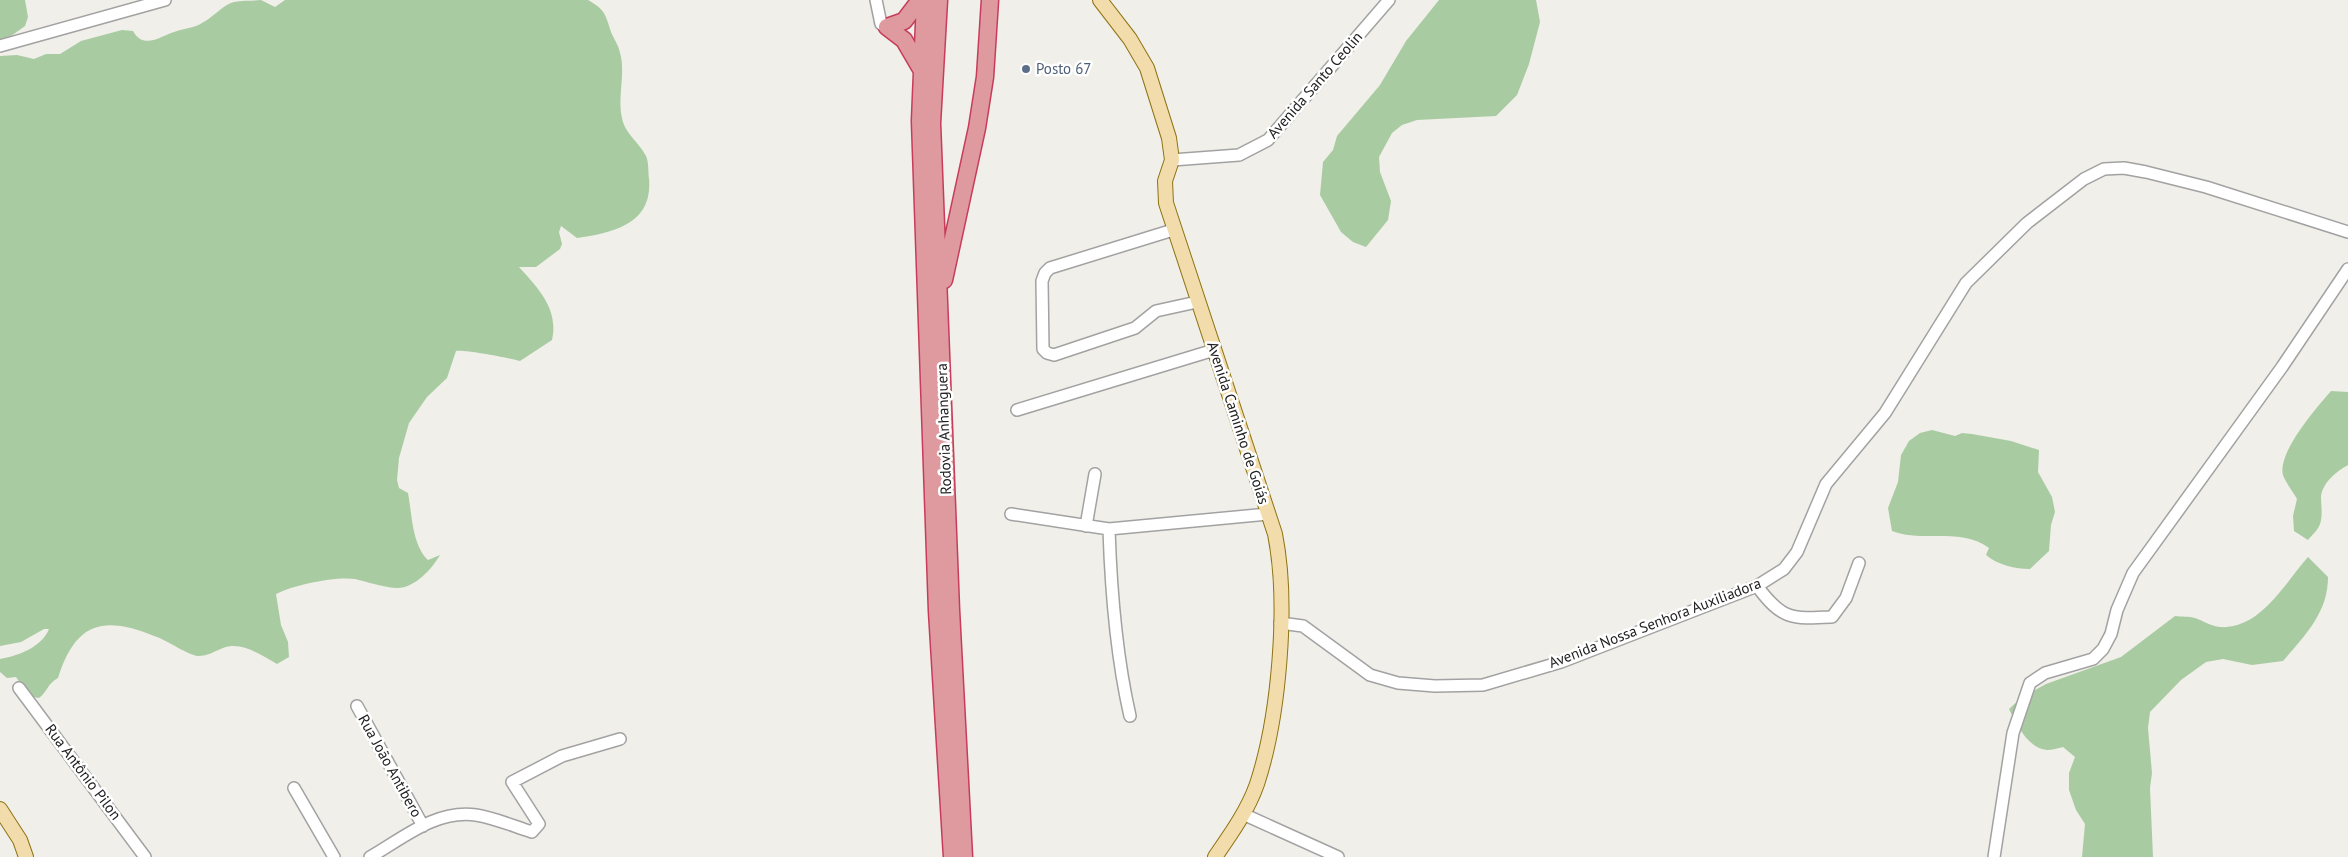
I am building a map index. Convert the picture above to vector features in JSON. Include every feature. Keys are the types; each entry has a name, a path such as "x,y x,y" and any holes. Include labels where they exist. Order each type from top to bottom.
{"highway":[{"path":"887,27 904,21 920,0"},
{"name":"Rodovia Anhanguera","path":"925,0 920,69 920,121 937,611 952,857"},
{"name":"Rodovia Anhanguera","path":"940,0 932,124 951,610 964,857"},
{"path":"939,304 977,128 985,77 990,0"},
{"path":"887,27 904,40 920,69"}],"main road":[{"name":"Avenida Caminho de Goiás","path":"1100,0 1147,68 1169,138 1172,160 1165,181 1166,203 1173,230 1268,514 1278,552 1280,623 1270,736 1256,786 1243,814 1215,857"},
{"path":"0,809 20,840 26,857"}],"street":[{"path":"0,46 165,0"},
{"path":"876,0 881,24 887,27"},
{"name":"Avenida Santo Ceolin","path":"1172,160 1239,155 1268,140 1389,0"},
{"name":"Avenida Nossa Senhora Auxiliadora","path":"1280,623 1303,626 1370,675 1398,683 1436,686 1483,685 1561,662 1757,586 1784,568 1797,552 1826,484 1885,413 1966,283 2027,223 2084,180 2104,169 2124,168 2146,172 2206,188 2348,232"},
{"path":"1173,230 1050,268 1045,273 1042,281 1043,348 1047,353 1054,354 1135,328 1156,311 1197,302"},
{"path":"1994,857 2013,733 2030,683 2045,673 2093,659 2103,650 2111,634 2117,610 2133,573 2282,367 2348,269"},
{"path":"1017,410 1214,350"},
{"path":"1086,526 1095,474"},
{"path":"1011,514 1109,529 1268,514"},
{"path":"1109,529 1111,575 1120,671 1130,716"},
{"path":"1757,586 1778,612 1803,618 1832,617 1846,598 1859,563"},
{"name":"Rua Antônio Pilon","path":"19,688 145,857"},
{"name":"Rua João Antibero","path":"357,706 423,826"},
{"path":"370,857 423,826 445,816 474,815 532,832 539,824 512,782 562,756 620,739"},
{"path":"294,788 334,857"},
{"path":"1243,814 1338,857"}],"green space":[{"path":"0,0 25,0 28,17 25,26 0,44"},
{"path":"261,0 275,7 285,0 588,0 604,13 618,45 622,61 620,102 622,118 626,129 647,159 649,194 637,216 628,224 604,233 577,238 561,226 559,232 562,244 560,249 536,267 519,267 540,291 550,309 553,329 552,340 520,361 477,352 456,351 447,378 427,397 409,423 399,458 397,480 399,488 408,493 416,538 423,554 428,560 440,555 416,582 396,588 347,578 315,582 293,587 276,594 281,625 288,642 289,657 277,664 258,653 237,646 230,646 198,656 138,630 107,625 94,628 83,634 74,644 65,659 58,678 39,698 31,696 16,677 7,678 0,672 0,659 29,650 41,641 49,629 44,629 21,642 0,646 0,56 17,55 34,59 46,54 60,54 81,41 122,30 133,31 142,40 154,40 199,25 222,8 234,2"},
{"path":"1439,0 1536,0 1540,22 1529,64 1517,95 1496,116 1417,120 1402,125 1392,133 1379,157 1380,172 1391,201 1388,220 1366,247 1353,242 1341,232 1320,195 1323,162 1333,150 1337,136 1380,85 1406,41"},
{"path":"2331,391 2348,392 2348,465 2335,474 2324,487 2321,497 2322,514 2320,524 2308,540 2294,531 2293,516 2297,499 2284,478 2283,466 2286,455 2299,431"},
{"path":"1932,430 1955,436 1962,433 2011,441 2039,450 2038,472 2052,497 2055,512 2051,525 2049,551 2030,569 2001,564 1986,555 1989,548 1966,538 1916,536 1892,531 1888,508 1898,482 1901,455 1909,441 1920,433"},
{"path":"2308,557 2328,577 2327,590 2320,613 2314,623 2283,661 2252,665 2223,659 2206,662 2181,680 2150,712 2148,728 2152,773 2150,788 2153,857 2082,857 2085,824 2076,810 2069,790 2069,773 2075,757 2063,747 2047,750 2040,749 2034,745 2028,740 2009,709 2021,698 2046,684 2121,657 2175,616 2193,617 2220,627 2234,626 2247,621 2270,603"}],"place":[{"name":"Posto 67","path":"1026,69"}]}
